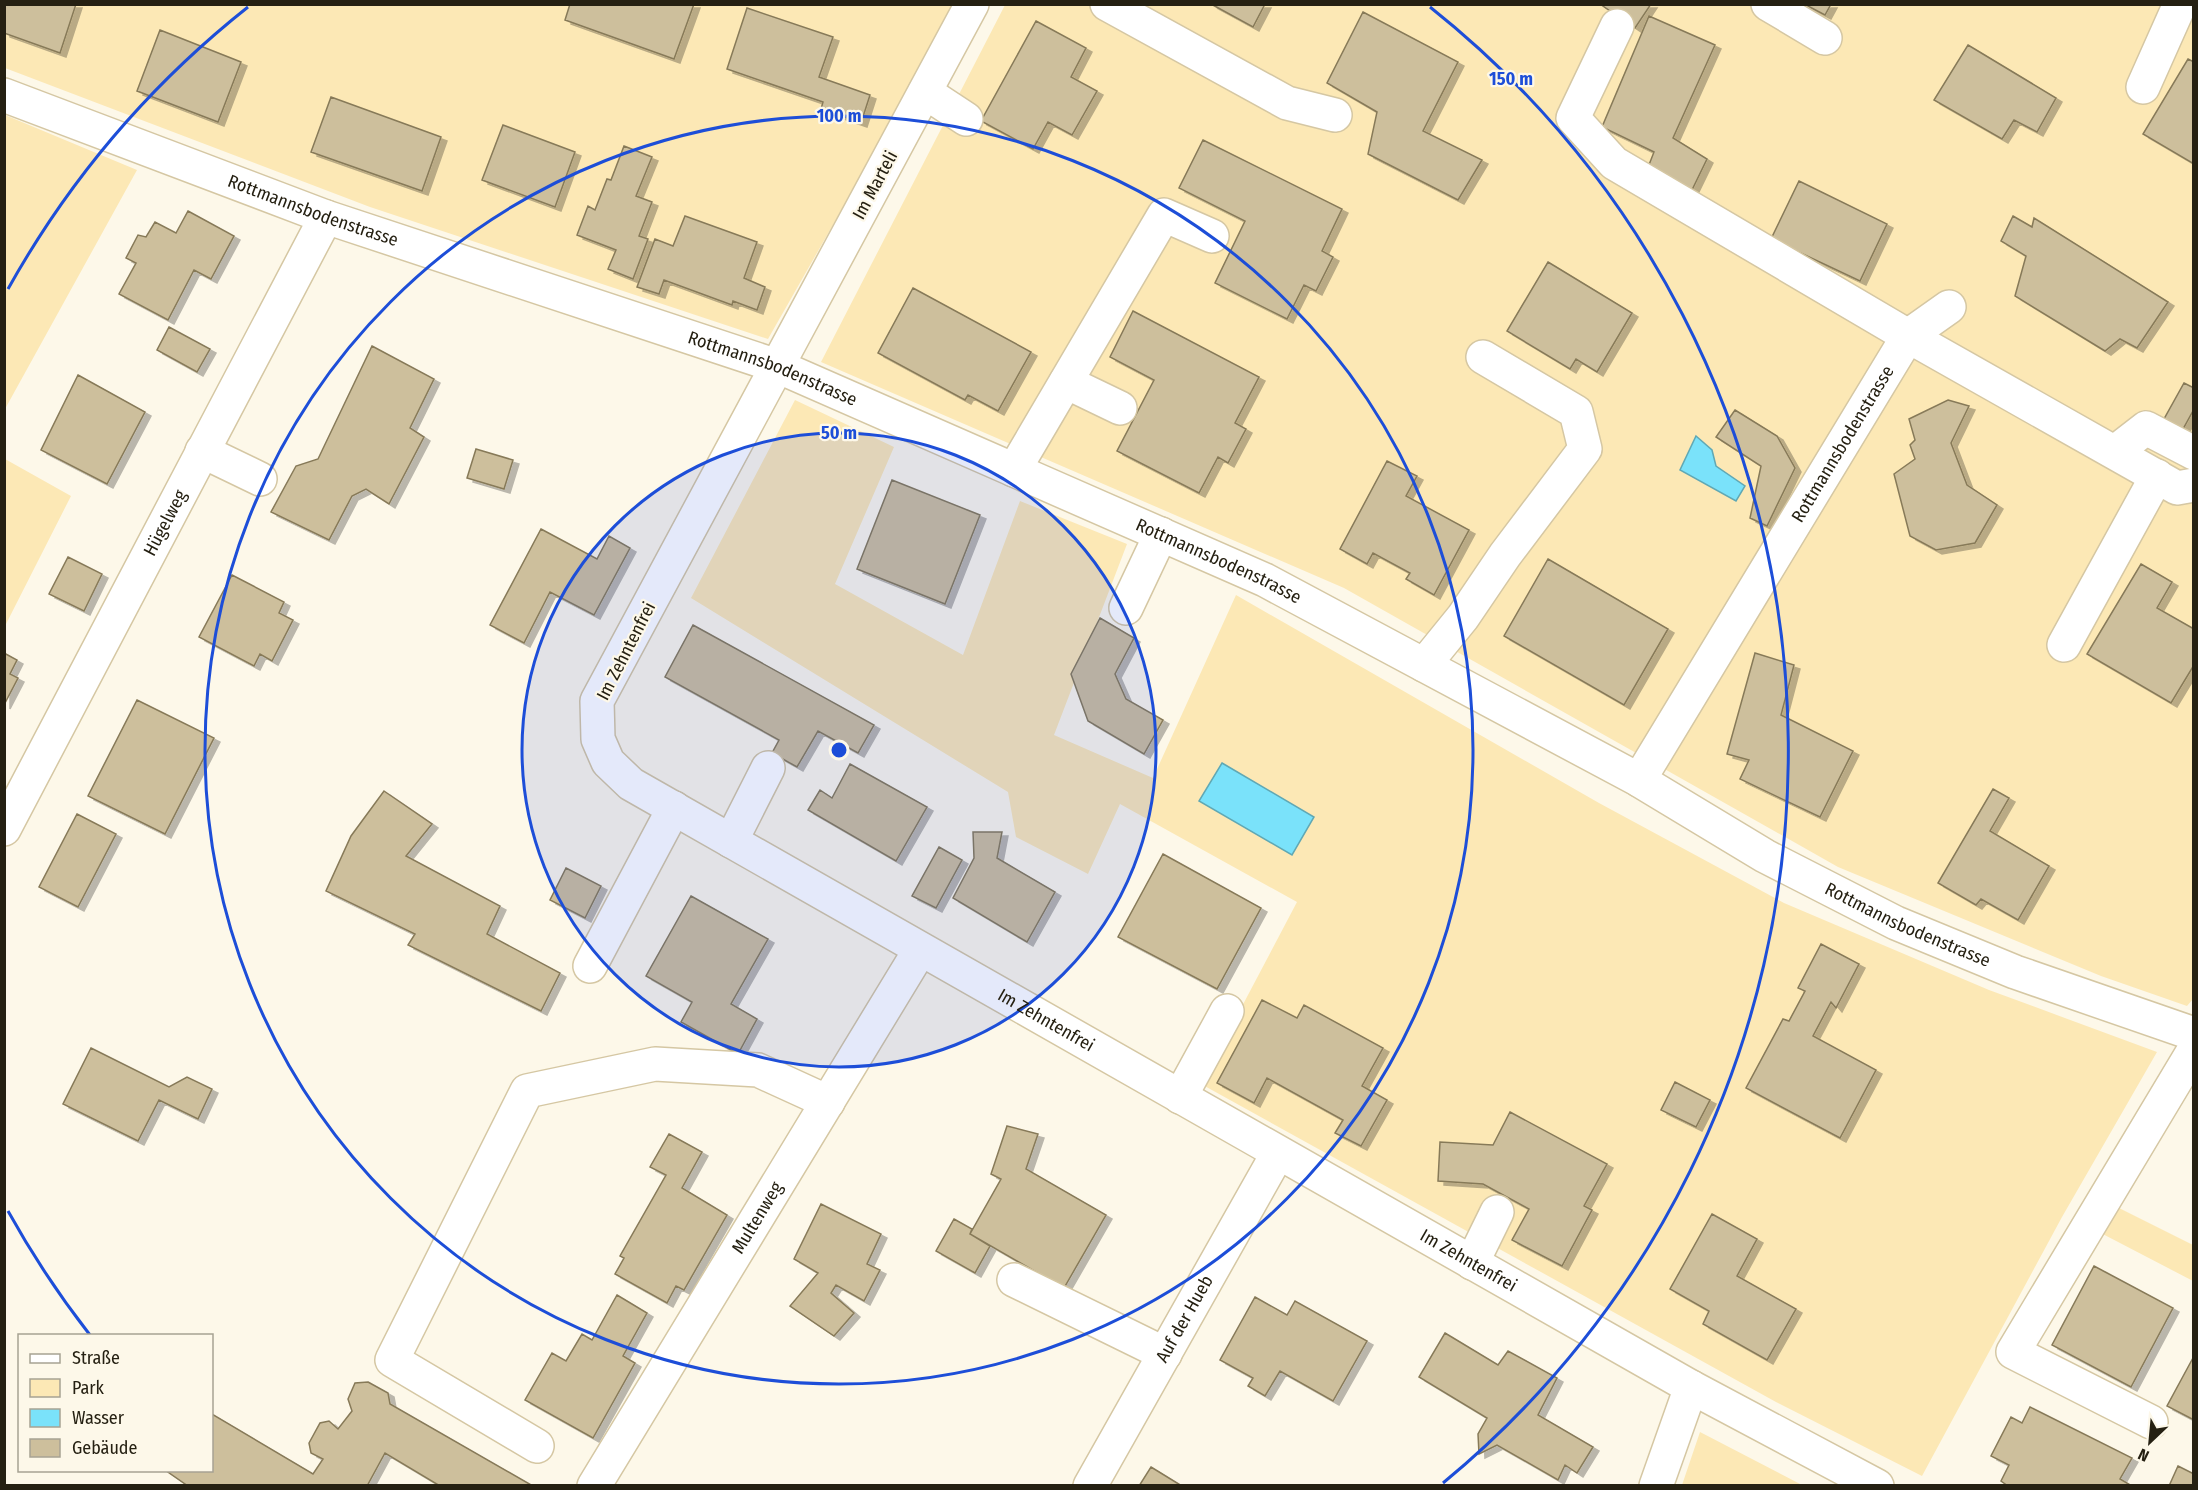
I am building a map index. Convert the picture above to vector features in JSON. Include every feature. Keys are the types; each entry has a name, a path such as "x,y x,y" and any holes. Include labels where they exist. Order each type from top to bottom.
{"street":[{"name":"Im Marteli","path":"777,366 972,4"},
{"path":"1107,4 1287,104 1335,116"},
{"path":"1768,4 1825,39"},
{"path":"2143,87 2180,4"},
{"path":"1617,26 1573,118 1614,163 1908,336 2177,488 2193,485"},
{"path":"925,92 966,119"},
{"name":"Rottmannsbodenstrasse","path":"4,95 326,217 777,366 1265,580 1639,780 1765,856 1896,923 2015,972 2193,1034"},
{"path":"1014,470 1164,215 1212,236"},
{"name":"Hügelweg","path":"9,809 326,217"},
{"name":"Rottmannsbodenstrasse","path":"1639,780 1908,336 1949,307"},
{"path":"1424,665 1463,617 1505,555 1585,449 1576,412 1483,357"},
{"name":"Im Zehntenfrei","path":"777,366 597,701 598,739 608,762 631,784 920,950 1691,1387 1877,1485"},
{"path":"1066,382 1120,408"},
{"path":"2115,452 2146,428 2193,453"},
{"path":"202,451 260,479"},
{"path":"2064,645 2157,476"},
{"path":"1126,608 1161,534"},
{"path":"731,841 768,768"},
{"path":"590,966 674,808"},
{"name":"Multenweg","path":"594,1485 920,950"},
{"path":"1180,1097 1227,1011"},
{"path":"2151,1422 2013,1352 2193,1050"},
{"path":"537,1446 392,1360 527,1091 655,1064 758,1070 828,1102"},
{"name":"Auf der Hueb","path":"1090,1485 1278,1153"},
{"path":"1472,1263 1497,1212"},
{"path":"1014,1280 1165,1354"},
{"path":"1656,1485 1691,1387"}],"green space":[{"path":"4,5 958,5 768,339 370,207 5,68"},
{"path":"1005,5 2193,5 2193,999 2187,1006 2101,976 1838,867 1344,588 821,362"},
{"path":"5,115 137,170 5,409"},
{"path":"795,400 894,447 835,584 963,655 1020,501 1127,544 1054,735 1153,778 1236,595 1599,803 1784,903 1989,990 2157,1052 2062,1217 1922,1476 1776,1402 1201,1084 1297,902 1120,804 1088,874 1016,837 1008,792 691,598"},
{"path":"5,459 71,496 5,626"},
{"path":"2113,1205 2193,1245 2193,1281 2095,1230"},
{"path":"1700,1432 1802,1485 1682,1485"}],"water":[{"path":"1696,436 1712,450 1716,466 1745,486 1736,501 1680,470"},
{"path":"1222,763 1314,817 1292,855 1199,801"}],"building":[{"path":"4,4 76,4 60,53 4,33"},
{"path":"570,4 694,4 674,59 565,20"},
{"path":"1211,4 1265,4 1253,27"},
{"path":"1600,4 1651,4 1635,28"},
{"path":"1804,4 1831,4 1825,15"},
{"path":"747,8 833,37 819,77 870,95 861,123 821,109 823,102 727,69"},
{"path":"1363,12 1458,62 1423,131 1482,160 1458,200 1368,154 1377,112 1327,83"},
{"path":"1649,16 1715,45 1673,138 1707,159 1690,194 1647,170 1654,152 1602,127"},
{"path":"1036,21 1086,48 1071,77 1097,91 1072,135 1048,122 1033,149 981,121"},
{"path":"160,30 241,62 218,122 137,91"},
{"path":"1968,45 2056,98 2037,132 2014,120 2002,139 1934,100"},
{"path":"2188,59 2194,62 2194,164 2143,134"},
{"path":"331,97 441,137 422,191 311,152"},
{"path":"503,125 575,152 555,207 482,180"},
{"path":"1203,140 1342,209 1322,251 1333,257 1316,291 1304,285 1287,319 1215,283 1245,221 1179,188"},
{"path":"624,146 652,157 636,196 652,202 639,236 648,239 633,279 608,269 616,250 577,235 588,206 595,210 607,179 611,180"},
{"path":"1799,181 1887,224 1860,281 1771,239"},
{"path":"188,211 234,236 211,279 194,270 168,320 119,294 136,263 126,258 138,235 146,237 155,222 176,233"},
{"path":"685,216 757,242 744,278 765,287 757,310 733,301 732,305 664,280 659,294 637,287 655,239 673,246"},
{"path":"2013,216 2032,227 2034,218 2168,302 2137,348 2120,339 2105,351 2015,296 2026,256 2001,241"},
{"path":"1548,262 1632,313 1597,372 1576,359 1570,369 1507,331"},
{"path":"913,288 1031,352 998,411 968,395 965,400 878,353"},
{"path":"1133,311 1259,377 1235,423 1246,429 1228,463 1218,457 1199,493 1117,451 1154,380 1110,357"},
{"path":"169,327 210,349 197,372 157,350"},
{"path":"372,346 434,379 410,428 424,437 389,504 366,489 352,496 329,540 271,512 296,466 318,459"},
{"path":"78,375 145,412 107,484 41,450"},
{"path":"2184,383 2194,388 2194,409 2183,429 2164,419"},
{"path":"1948,400 1969,406 1951,443 1967,485 1997,505 1975,543 1936,550 1910,536 1894,474 1915,459 1910,445 1915,440 1909,419"},
{"path":"1735,410 1777,436 1795,468 1767,526 1750,518 1761,466 1716,437"},
{"path":"476,449 513,460 504,489 467,478"},
{"path":"1387,461 1417,476 1406,496 1469,530 1434,595 1406,579 1410,573 1373,553 1367,564 1340,549"},
{"path":"892,480 980,515 945,604 857,569"},
{"path":"541,529 597,559 609,536 630,548 594,615 550,592 524,643 490,625"},
{"path":"68,557 102,574 84,611 49,594"},
{"path":"1548,559 1668,629 1624,705 1504,636"},
{"path":"2141,564 2172,582 2157,608 2194,629 2194,665 2171,703 2087,654"},
{"path":"232,575 284,602 279,613 293,620 272,661 260,654 254,666 199,637"},
{"path":"1100,618 1134,638 1115,674 1126,699 1163,720 1144,754 1088,721 1071,674"},
{"path":"693,625 874,725 858,753 818,731 797,767 772,753 779,740 665,677"},
{"path":"4,653 17,660 10,674 18,678 4,705"},
{"path":"1755,653 1794,665 1781,715 1853,751 1820,817 1740,779 1749,760 1727,754"},
{"path":"137,700 214,738 165,834 88,796"},
{"path":"850,764 927,807 896,861 808,810 820,790 832,798"},
{"path":"1993,789 2009,798 1990,831 2049,866 2018,920 1981,899 1976,905 1938,883"},
{"path":"384,791 432,824 406,856 500,906 487,934 560,973 541,1011 408,945 415,934 326,891 351,836"},
{"path":"77,814 116,834 78,907 39,887"},
{"path":"973,832 1002,832 997,858 1055,892 1027,942 953,898 974,858"},
{"path":"939,847 962,860 936,908 912,896"},
{"path":"1163,854 1261,908 1217,989 1118,937"},
{"path":"566,868 601,886 585,918 550,900"},
{"path":"691,896 768,939 731,1004 757,1019 738,1054 681,1022 692,1002 646,976"},
{"path":"1821,944 1859,964 1836,1008 1831,1002 1813,1036 1876,1070 1840,1138 1746,1088 1783,1019 1789,1021 1805,991 1798,988"},
{"path":"1262,1000 1297,1018 1304,1005 1383,1048 1362,1086 1387,1100 1361,1146 1335,1133 1343,1120 1267,1078 1254,1103 1217,1083"},
{"path":"91,1048 169,1087 187,1077 212,1089 198,1119 159,1100 138,1141 63,1104"},
{"path":"1675,1082 1710,1100 1696,1127 1661,1110"},
{"path":"1510,1112 1607,1164 1584,1206 1592,1210 1562,1266 1512,1240 1529,1209 1483,1184 1438,1181 1440,1142 1493,1145"},
{"path":"1007,1126 1038,1134 1026,1169 1106,1215 1064,1288 970,1234 1001,1179 991,1174"},
{"path":"669,1134 702,1152 682,1188 727,1215 684,1290 676,1286 667,1303 615,1274 624,1258 620,1256 666,1175 650,1167"},
{"path":"821,1204 881,1234 867,1264 880,1270 864,1301 836,1285 831,1293 854,1313 834,1336 790,1306 818,1273 794,1259"},
{"path":"1712,1214 1757,1239 1737,1276 1796,1309 1767,1360 1703,1324 1709,1311 1670,1289"},
{"path":"954,1219 972,1229 970,1234 990,1246 975,1273 936,1251"},
{"path":"2094,1266 2173,1308 2131,1387 2052,1345"},
{"path":"617,1295 647,1313 623,1356 635,1363 593,1438 525,1400 552,1353 566,1361 582,1334 592,1340"},
{"path":"1255,1297 1287,1315 1295,1301 1367,1341 1333,1401 1280,1371 1265,1396 1248,1386 1253,1378 1220,1360"},
{"path":"1445,1333 1498,1365 1508,1351 1557,1378 1538,1415 1593,1447 1577,1473 1565,1465 1558,1480 1497,1445 1479,1454 1478,1434 1487,1418 1419,1377"},
{"path":"2194,1356 2194,1420 2167,1406"},
{"path":"368,1382 388,1393 390,1404 533,1486 440,1486 385,1453 367,1486 188,1486 168,1472 213,1472 213,1415 313,1474 323,1459 311,1453 309,1443 320,1423 329,1421 338,1429 352,1411 348,1399 355,1383"},
{"path":"2030,1407 2132,1458 2120,1479 2132,1486 2008,1486 2001,1481 2009,1465 1991,1456 2011,1417 2022,1423"},
{"path":"2178,1466 2194,1474 2194,1486 2169,1486"},
{"path":"1151,1467 1182,1486 1139,1486"}]}
